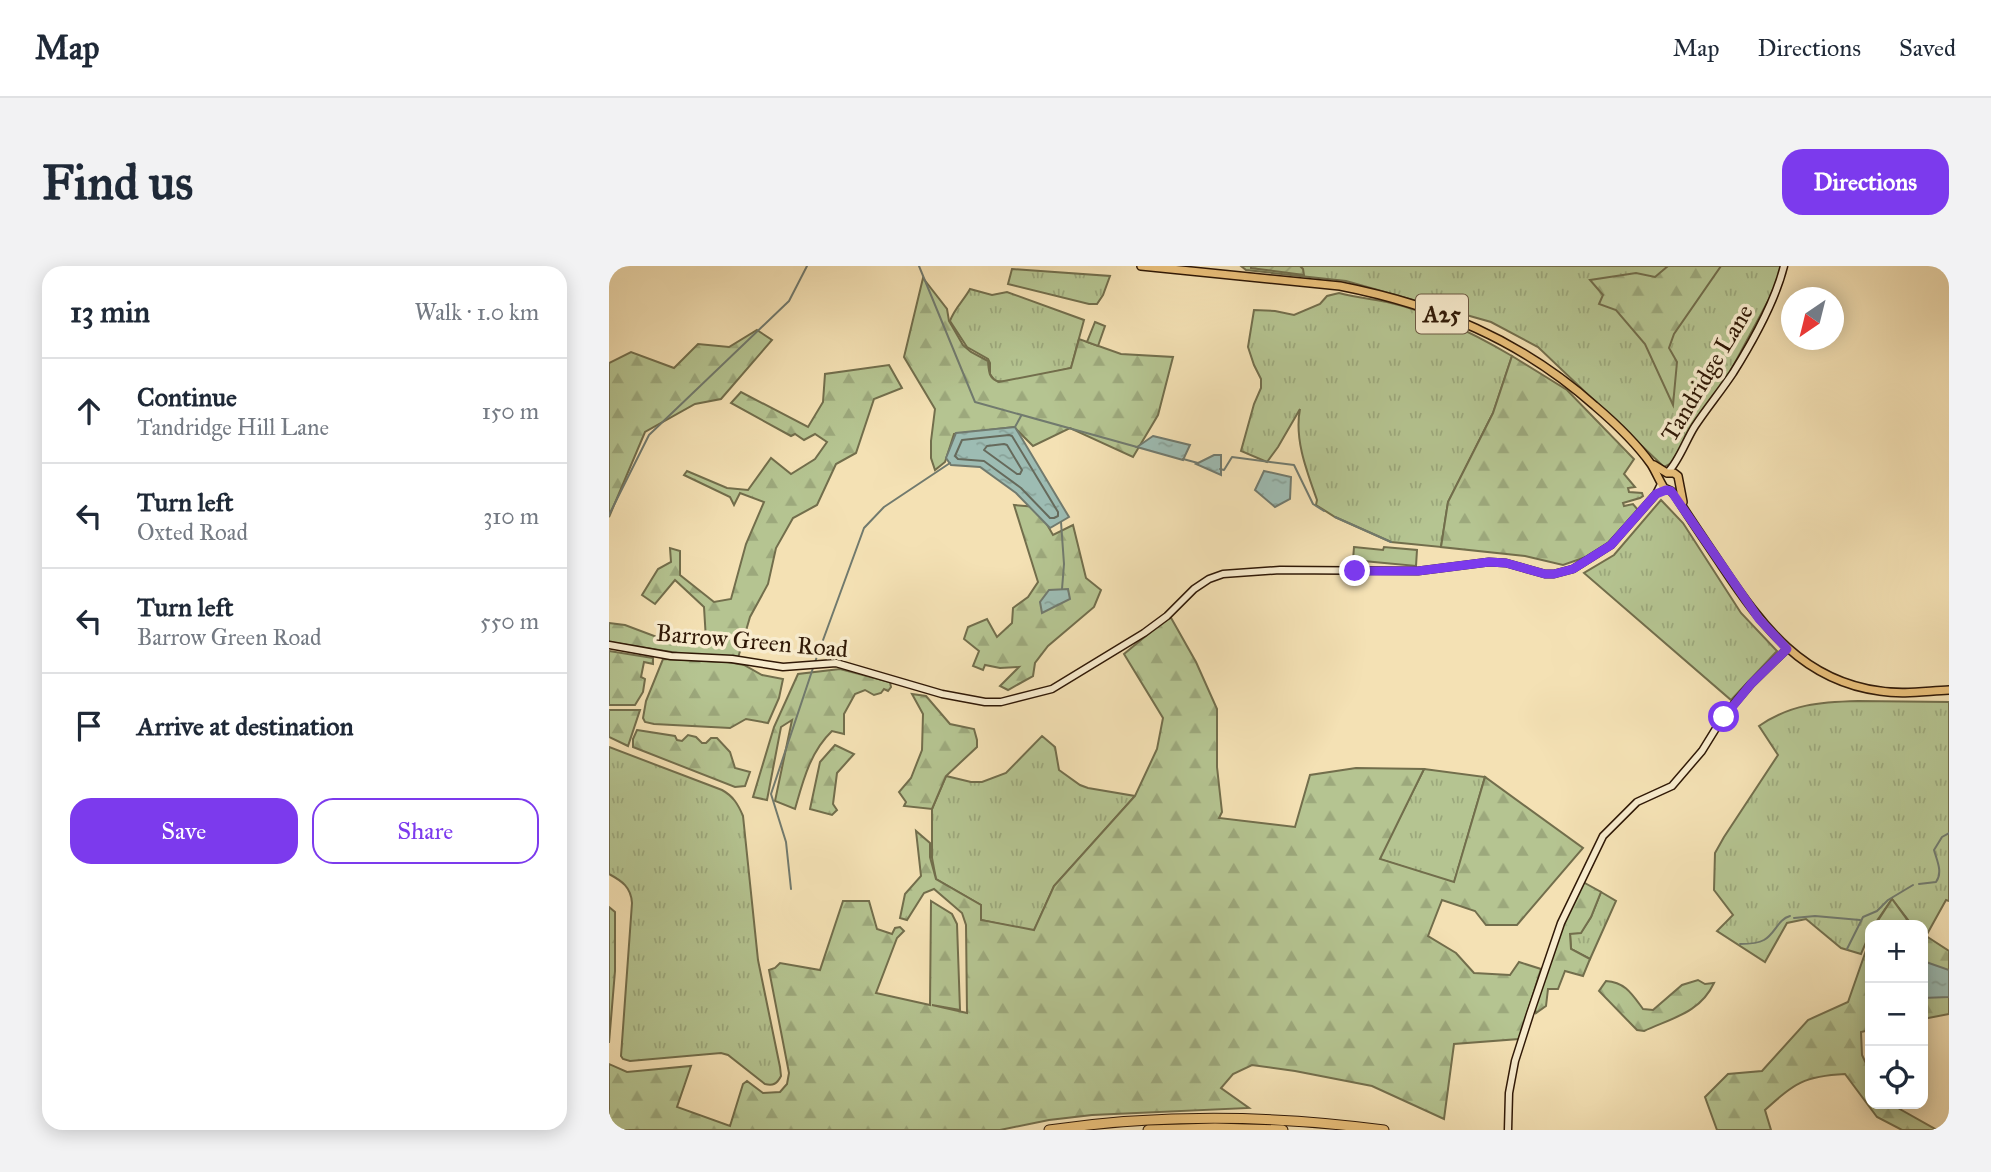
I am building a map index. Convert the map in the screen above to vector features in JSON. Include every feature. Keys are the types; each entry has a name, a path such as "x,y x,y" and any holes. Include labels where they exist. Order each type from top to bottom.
{"highway":[{"path":"1049,1130 1124,1121 1203,1118 1299,1121 1384,1130"},
{"path":"1148,1130 1283,1130"}],"main road":[{"name":"A25","path":"1141,266 1340,286 1395,299 1454,318 1496,337 1541,363 1611,420 1650,463 1753,611 1787,649 1824,674 1859,687 1895,693 1949,690"},
{"name":"A25","path":"1650,463 1670,473"},
{"path":"1670,473 1679,479 1679,485 1665,486 1670,473"},
{"name":"A25","path":"1679,485 1685,510"}],"street":[{"name":"Tandridge Lane","path":"1670,473 1683,446 1752,341 1777,291 1784,266"},
{"name":"Barrow Green Road","path":"609,645 671,656 732,659 783,667 836,663 942,694 985,702 1001,702 1052,689 1145,633 1194,589 1223,574 1280,570 1418,571 1489,562 1545,574 1562,573 1611,545 1665,486"},
{"path":"1508,1130 1509,1093 1515,1061 1530,1014 1561,922 1603,836 1637,802 1672,786 1702,751 1724,717 1751,684 1787,649"}],"green space":[{"path":"1241,266 1781,266 1775,288 1730,372 1673,462 1664,467 1538,347 1491,322 1346,281 1246,270"},
{"path":"1300,266 1304,275 1251,268"},
{"path":"1668,266 1721,266 1674,334 1669,348 1677,362 1673,405 1645,344 1616,310 1599,304 1603,295 1590,280 1636,273 1655,277"},
{"path":"1012,269 1110,276 1097,304 1089,304 1008,284"},
{"path":"923,278 947,309 949,321 963,345 988,361 991,376 999,382 1071,368 1079,339 1121,354 1173,357 1158,415 1133,457 1070,428 1033,446 1014,427 954,434 945,462 935,470 931,458 931,441 935,409 904,357"},
{"path":"970,289 992,295 1007,292 1084,320 1071,368 1009,382 995,381 990,374 988,359 967,347 950,321"},
{"path":"1339,293 1420,311 1467,331 1512,356 1493,413 1448,502 1441,547 1391,542 1335,517 1316,505 1317,500 1300,444 1300,409 1267,462 1241,451 1261,388 1261,379 1248,347 1254,310 1294,315 1320,304 1327,296"},
{"path":"1095,322 1105,326 1098,346 1087,342"},
{"path":"757,330 772,340 721,399 695,404 645,432 609,517 609,363 631,352 674,368 698,344 729,347"},
{"path":"1512,356 1567,390 1634,459 1624,474 1635,487 1628,488 1629,492 1642,493 1643,496 1623,503 1624,506 1633,504 1638,510 1606,545 1586,557 1563,565 1525,556 1441,547 1448,502 1493,413"},
{"path":"889,365 902,388 874,399 856,453 836,464 817,505 793,518 776,548 768,584 750,617 738,658 684,654 609,642 609,623 625,625 678,645 706,640 704,607 675,580 655,604 642,595 658,569 671,562 670,548 680,551 680,575 714,602 731,599 746,544 764,502 740,493 734,505 730,497 684,475 687,471 727,488 748,490 771,458 791,474 815,459 827,442 815,434 804,440 795,434 791,436 731,403 741,392 808,427 823,402 825,374"},
{"path":"1661,500 1683,523 1741,613 1777,651 1731,700 1584,573 1614,555"},
{"path":"1014,505 1037,507 1053,535 1073,525 1086,578 1101,590 1094,607 1048,646 1035,663 1033,676 1008,690 1000,686 1019,667 1000,668 985,665 983,670 973,666 979,651 964,639 968,627 987,619 997,637 1012,623 1013,608 1028,597 1038,582"},
{"path":"1354,547 1417,550 1416,566 1353,560"},
{"path":"1170,616 1196,662 1217,709 1217,767 1222,812 1219,818 1295,827 1310,775 1356,768 1424,769 1380,859 1454,882 1485,777 1583,848 1517,925 1486,925 1475,911 1442,900 1428,936 1456,953 1474,973 1510,975 1519,962 1541,969 1519,1039 1454,1044 1444,1119 1372,1086 1252,1065 1233,1074 1221,1088 1249,1108 1092,1115 1000,1130 609,1130 609,1064 627,1072 691,1066 677,1107 730,1126 743,1084 747,1081 763,1093 780,1092 787,1084 789,1073 769,970 780,963 820,970 843,901 869,901 877,929 892,934 895,928 900,927 904,931 897,938 876,993 930,1005 931,901 952,914 957,924 960,1010 932,1005 967,1013 966,925 962,913 934,889 924,893 907,920 900,918 905,894 921,876 916,831 930,843 930,857 936,879 981,905 981,920 1034,930 1054,886 1135,796 1157,749 1163,718 1124,654"},
{"path":"609,651 653,658 653,664 644,662 641,677 645,679 643,692 635,705 609,705"},
{"path":"663,659 728,662 744,665 762,675 783,679 779,698 768,723 746,719 730,728 645,722 643,718 646,701"},
{"path":"840,669 890,682 891,687 888,691 884,689 874,695 865,690 855,694 844,714 844,734 832,731 818,748 808,767 795,809 775,801 792,720 781,727 767,800 753,797 774,727 798,674"},
{"path":"912,694 926,696 950,724 974,729 977,740 977,747 946,776 932,809 904,806 906,802 899,792 911,778 922,750 923,714"},
{"path":"1831,702 1949,702 1949,901 1946,900 1928,932 1928,920 1908,920 1892,899 1877,920 1865,920 1865,945 1861,954 1841,948 1806,919 1787,923 1765,962 1717,931 1733,915 1714,890 1715,853 1778,755 1759,726 1794,709"},
{"path":"609,710 640,710 628,746 609,737"},
{"path":"637,730 675,736 682,741 688,735 696,737 702,743 717,738 730,752 735,768 750,772 745,786 735,787 633,747"},
{"path":"1042,736 1055,747 1059,770 1080,785 1135,796 1054,886 1034,931 981,920 981,905 936,879 932,858 932,809 946,776 982,782 1006,773"},
{"path":"835,745 854,754 837,773 833,804 837,810 832,815 810,809 820,762"},
{"path":"609,747 722,790 737,804 743,816 758,960 780,1067 781,1076 774,1084 765,1084 728,1055 721,1053 630,1061 621,1056 632,903 625,885 609,874"},
{"path":"1424,769 1485,777 1454,883 1379,859"},
{"path":"1583,882 1601,892 1581,933 1570,934 1571,949 1590,959 1583,976 1565,971 1558,989 1548,989 1546,1006 1536,1013 1534,1005 1559,933"},
{"path":"1601,892 1616,901 1590,959 1571,949 1570,933 1581,932 1591,917"},
{"path":"1892,899 1908,920 1878,920"},
{"path":"609,907 615,912 615,971 609,1043"},
{"path":"1928,937 1949,951 1949,1014 1928,1018"},
{"path":"1865,953 1865,1031 1861,1032 1862,1055 1865,1061 1865,1101 1845,1074 1819,1077 1793,1087 1765,1110 1771,1130 1717,1130 1705,1097 1728,1074 1762,1071 1808,1020 1848,1002"},
{"path":"1698,980 1705,984 1714,983 1701,1001 1684,1013 1644,1031 1637,1030 1599,991 1606,981 1613,982 1627,990 1643,1009 1653,1010 1682,985"},
{"path":"1871,1109 1900,1109 1937,1130 1902,1130 1877,1117"}],"water":[{"path":"1015,427 1069,517 1050,528 1016,493 980,467 951,465 946,458 956,433"},
{"path":"1153,436 1190,445 1183,460 1137,447"},
{"path":"1214,455 1221,455 1221,475 1196,464"},
{"path":"1264,471 1291,477 1290,499 1275,507 1255,490"},
{"path":"1068,589 1070,599 1042,613 1040,602 1049,590"},
{"path":"1928,963 1949,970 1949,997 1928,998"}],"waterway":[{"path":"609,515 649,435 789,301 807,266"},
{"path":"919,266 975,402 1137,447"},
{"path":"1015,427 1021,416"},
{"path":"1220,469 1224,470 1232,457 1294,465 1313,504 1324,511"},
{"path":"1183,459 1198,463"},
{"path":"815,662 864,528 884,507 950,463"},
{"path":"1335,517 1391,542"},
{"path":"1061,522 1064,564 1062,589"},
{"path":"791,889 786,842 771,794 813,668"},
{"path":"1919,884 1936,882 1939,870 1934,850 1942,837 1949,833"},
{"path":"1847,949 1863,917 1877,911 1888,900 1913,885"},
{"path":"1740,944 1764,940 1782,920 1790,916"},
{"path":"1794,918 1815,916 1860,920"}],"route":[{"path":"1355,571 1418,571 1489,562 1506,563 1545,574 1562,573 1602,552 1656,494 1671,491 1741,595 1772,635 1787,649 1751,684 1724,717"}]}
